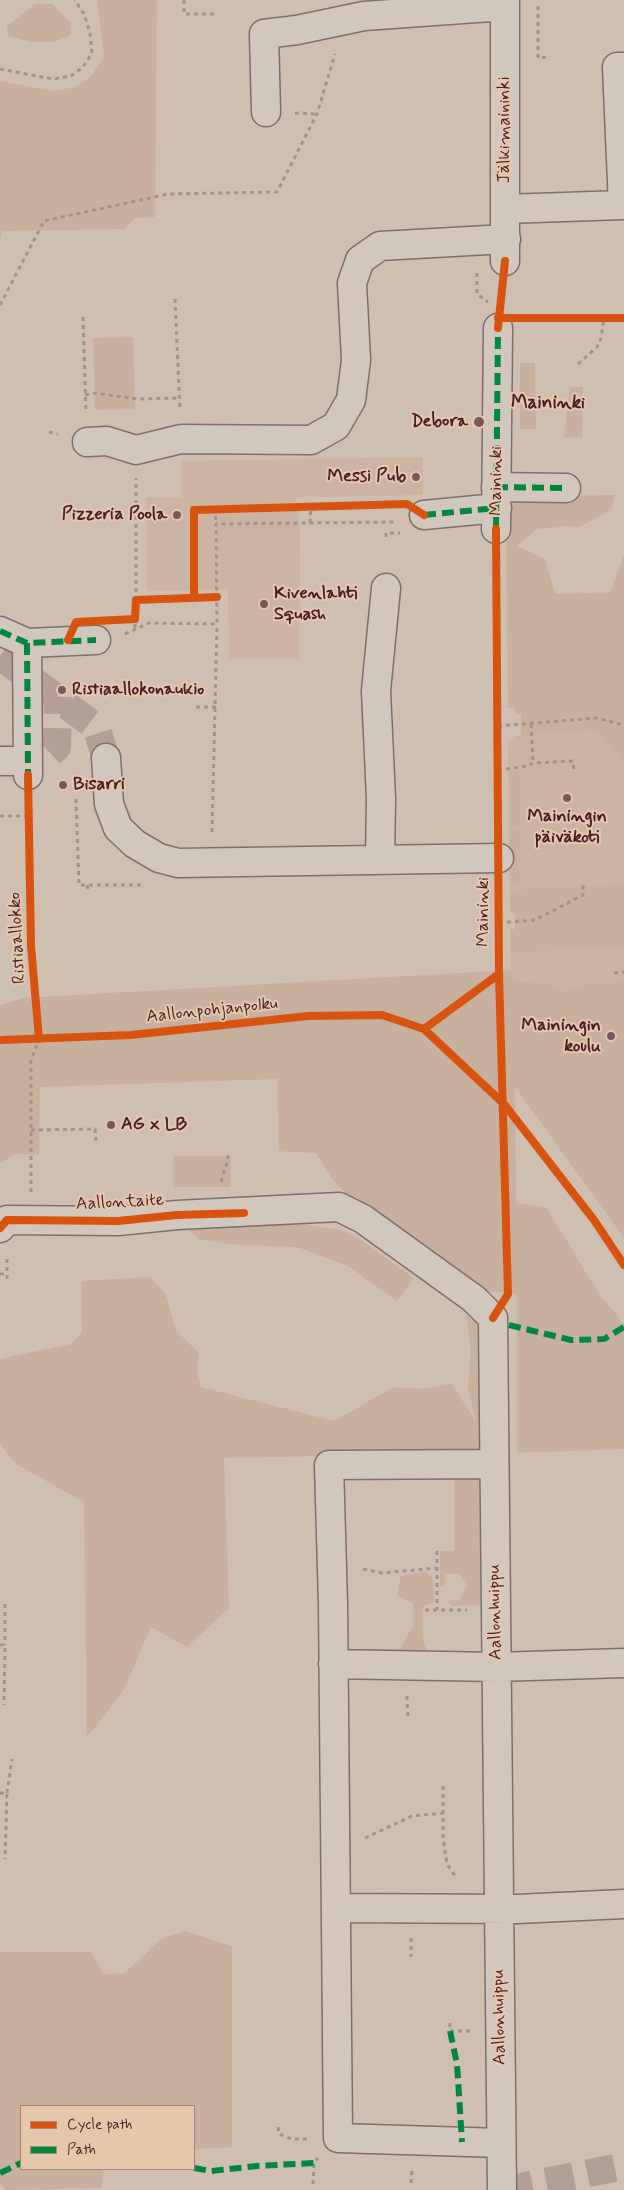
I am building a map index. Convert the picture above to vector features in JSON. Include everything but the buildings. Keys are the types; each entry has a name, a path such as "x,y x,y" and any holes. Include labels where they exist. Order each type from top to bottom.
{"street":[{"path":"266,112 264,34 297,30 364,16 505,3"},
{"name":"Jälkimaininki","path":"87,442 107,441 136,450 181,439 311,440 336,426 351,400 356,360 352,283 360,260 380,246 505,250 505,3"},
{"path":"506,209 624,205 616,67 624,67"},
{"name":"Maininki","path":"496,508 498,328"},
{"path":"424,515 496,508 566,488"},
{"path":"380,860 381,799 376,691 386,588"},
{"path":"0,631 27,643 107,639"},
{"path":"13,766 27,643"},
{"path":"106,758 109,804 118,828 136,844 159,858 178,864 499,858"},
{"name":"Aallonhuippu","path":"244,1213 339,1207 363,1219 474,1299 493,1318 496,1667 490,1908 502,2190"},
{"name":"Aallontaite","path":"0,1228 7,1220 118,1221 177,1215 244,1213"},
{"path":"494,1464 329,1465 338,2138 501,2143"},
{"path":"333,1664 496,1667 624,1663"},
{"path":"336,1908 490,1908 624,1904"}],"path":[{"path":"0,69 53,80 71,76 83,67 92,53 90,33 84,14 75,0"},
{"path":"184,0 184,14 215,14"},
{"path":"538,0 538,58 548,57"},
{"path":"0,305 44,221 168,194 277,192 317,114 333,57"},
{"path":"85,395 95,393 137,398 180,398 175,299"},
{"path":"83,317 87,442"},
{"path":"578,364 596,346 601,338 607,318 594,318"},
{"path":"135,629 136,489"},
{"path":"302,506 315,506 310,523"},
{"path":"211,863 217,707 217,624 213,598 216,524 212,509 226,508"},
{"path":"216,524 397,522"},
{"path":"136,600 144,600"},
{"path":"125,619 135,619"},
{"path":"107,639 149,623 217,624"},
{"path":"196,707 217,707"},
{"path":"498,716 498,731 531,724 596,718 624,725"},
{"path":"531,724 532,763"},
{"path":"498,761 498,779"},
{"path":"498,770 528,766 532,763 573,761 574,774"},
{"path":"13,766 29,816 29,826"},
{"path":"76,792 79,885 142,885"},
{"path":"0,816 29,816"},
{"path":"87,885 88,890"},
{"path":"499,927 535,920 583,895 583,885"},
{"path":"614,973 624,972"},
{"path":"31,1201 31,1061 38,1039 38,1030"},
{"path":"31,1130 95,1129 97,1139"},
{"path":"228,1151 228,1160"},
{"path":"0,1274 7,1274"},
{"path":"330,1550 367,1572 382,1573 436,1568"},
{"path":"436,1551 437,1610"},
{"path":"4,1705 5,1604"},
{"path":"425,1610 473,1610"},
{"path":"0,1644 5,1645"},
{"path":"407,1700 408,1720"},
{"path":"5,1860 7,1793 12,1759"},
{"path":"443,1786 443,1838 446,1864 490,1908"},
{"path":"0,1793 7,1793"},
{"path":"359,1841 412,1816 444,1813"},
{"path":"450,2023 450,2031 478,2032"},
{"path":"278,2127 279,2134 291,2139 338,2138"},
{"path":"313,2184 314,2163"}],"shaded area":[{"path":"97,0 157,0 155,217 135,218 125,229 2,231 0,241 0,81 53,91 76,87 92,75 104,56"},
{"path":"35,4 53,4 71,23 71,35 54,42 31,42 8,36 7,26"},
{"path":"133,337 135,409 95,410 93,338"},
{"path":"520,363 535,363 536,429 520,429"},
{"path":"570,387 583,387 582,438 564,437"},
{"path":"423,457 423,495 296,497 300,532 299,659 229,659 228,589 147,591 146,497 182,498 182,461"},
{"path":"615,495 611,510 579,527 563,526 537,529 517,546 545,559 555,594 610,593 624,555 624,764 596,729 521,736 521,714 516,714 515,708 508,708 506,497"},
{"name":"Mainingin päiväkoti","path":"624,592 624,1076 546,983 511,981 510,929 515,929 515,913 510,913 508,744 515,736 521,736 521,714 516,714 515,708 508,708 507,595"},
{"path":"509,770 519,770 520,825 510,826"},
{"path":"509,829 520,829 520,883 510,884"},
{"path":"624,885 624,950 511,951 510,929 515,929 515,913 510,913 510,890"},
{"path":"511,970 512,981 546,983 570,996 570,990 588,983 614,983 624,978 624,1238 515,1087 516,1203 546,1207 598,1292 624,1324 624,1449 517,1453 517,1294 486,1291 366,1210 347,1195 333,1180 316,1153 279,1151 277,1079 40,1087 39,1155 16,1154 0,1163 0,1005 24,998"},
{"path":"173,1156 230,1156 231,1187 173,1187"},
{"path":"296,1223 341,1230 360,1239 414,1278 397,1301 348,1266 297,1247 237,1245 198,1239 188,1229 201,1225"},
{"path":"151,1277 166,1295 176,1331 199,1353 197,1371 201,1387 334,1421 394,1387 421,1389 452,1384 476,1422 468,1388 471,1349 466,1315 479,1325 482,1453 224,1458 229,1608 187,1647 151,1627 124,1690 87,1737 84,1502 16,1464 0,1444 0,1359 71,1344 82,1332 81,1281"},
{"path":"454,1470 482,1476 486,1605 452,1606 447,1601 460,1600 467,1585 459,1574 446,1574 444,1586 440,1586 440,1551 454,1551"},
{"path":"425,1571 433,1579 434,1603 423,1606 423,1639 427,1653 398,1653 413,1626 413,1603 397,1596 401,1576"},
{"path":"185,1931 232,1946 232,2147 195,2149 195,2105 20,2105 20,2170 104,2170 101,2188 7,2190 0,2184 0,1952 91,1952 104,1974 125,1973 161,1939"}],"tunnel":[{"path":"0,656 96,727 106,758"},
{"path":"11,761 43,760 57,747 58,697"},
{"path":"505,2190 624,2166"}],"marked path":[{"path":"496,529 498,328"},
{"path":"496,487 566,488"},
{"path":"424,515 497,508"},
{"path":"0,631 27,643 96,640"},
{"path":"27,643 28,775"},
{"path":"509,1325 571,1340 604,1339 624,1327"},
{"path":"450,2031 457,2064 462,2142"},
{"path":"0,2173 20,2163"},
{"path":"195,2168 211,2171 314,2163"}],"cycle path":[{"path":"498,328 505,261"},
{"path":"498,318 624,318"},
{"path":"194,598 194,510 407,504 424,515"},
{"path":"493,1318 508,1294 499,974 496,529"},
{"path":"68,640 76,622 135,619 136,600 217,597"},
{"name":"Ristiaallokko","path":"28,775 31,946 39,1039"},
{"name":"Aallonpohjanpolku","path":"0,1040 131,1035 308,1016 382,1015 424,1029 499,974"},
{"path":"424,1029 504,1104 594,1220 624,1265"},
{"path":"0,1228 7,1220 118,1221 177,1215 244,1213"}],"place":[{"name":"Debora","path":"479,422"},
{"name":"Messi Pub","path":"416,477"},
{"name":"Pizzeria Poola","path":"177,515"},
{"name":"Kivenlahti Squash","path":"264,604"},
{"name":"Ristiaallokonaukio","path":"62,690"},
{"name":"Bisarri","path":"63,785"},
{"name":"Mainingin päiväkoti","path":"567,798"},
{"name":"Mainingin koulu","path":"611,1036"},
{"name":"AG x LB","path":"111,1125"}],"district":[{"name":"Maininki","path":"548,404"}]}
